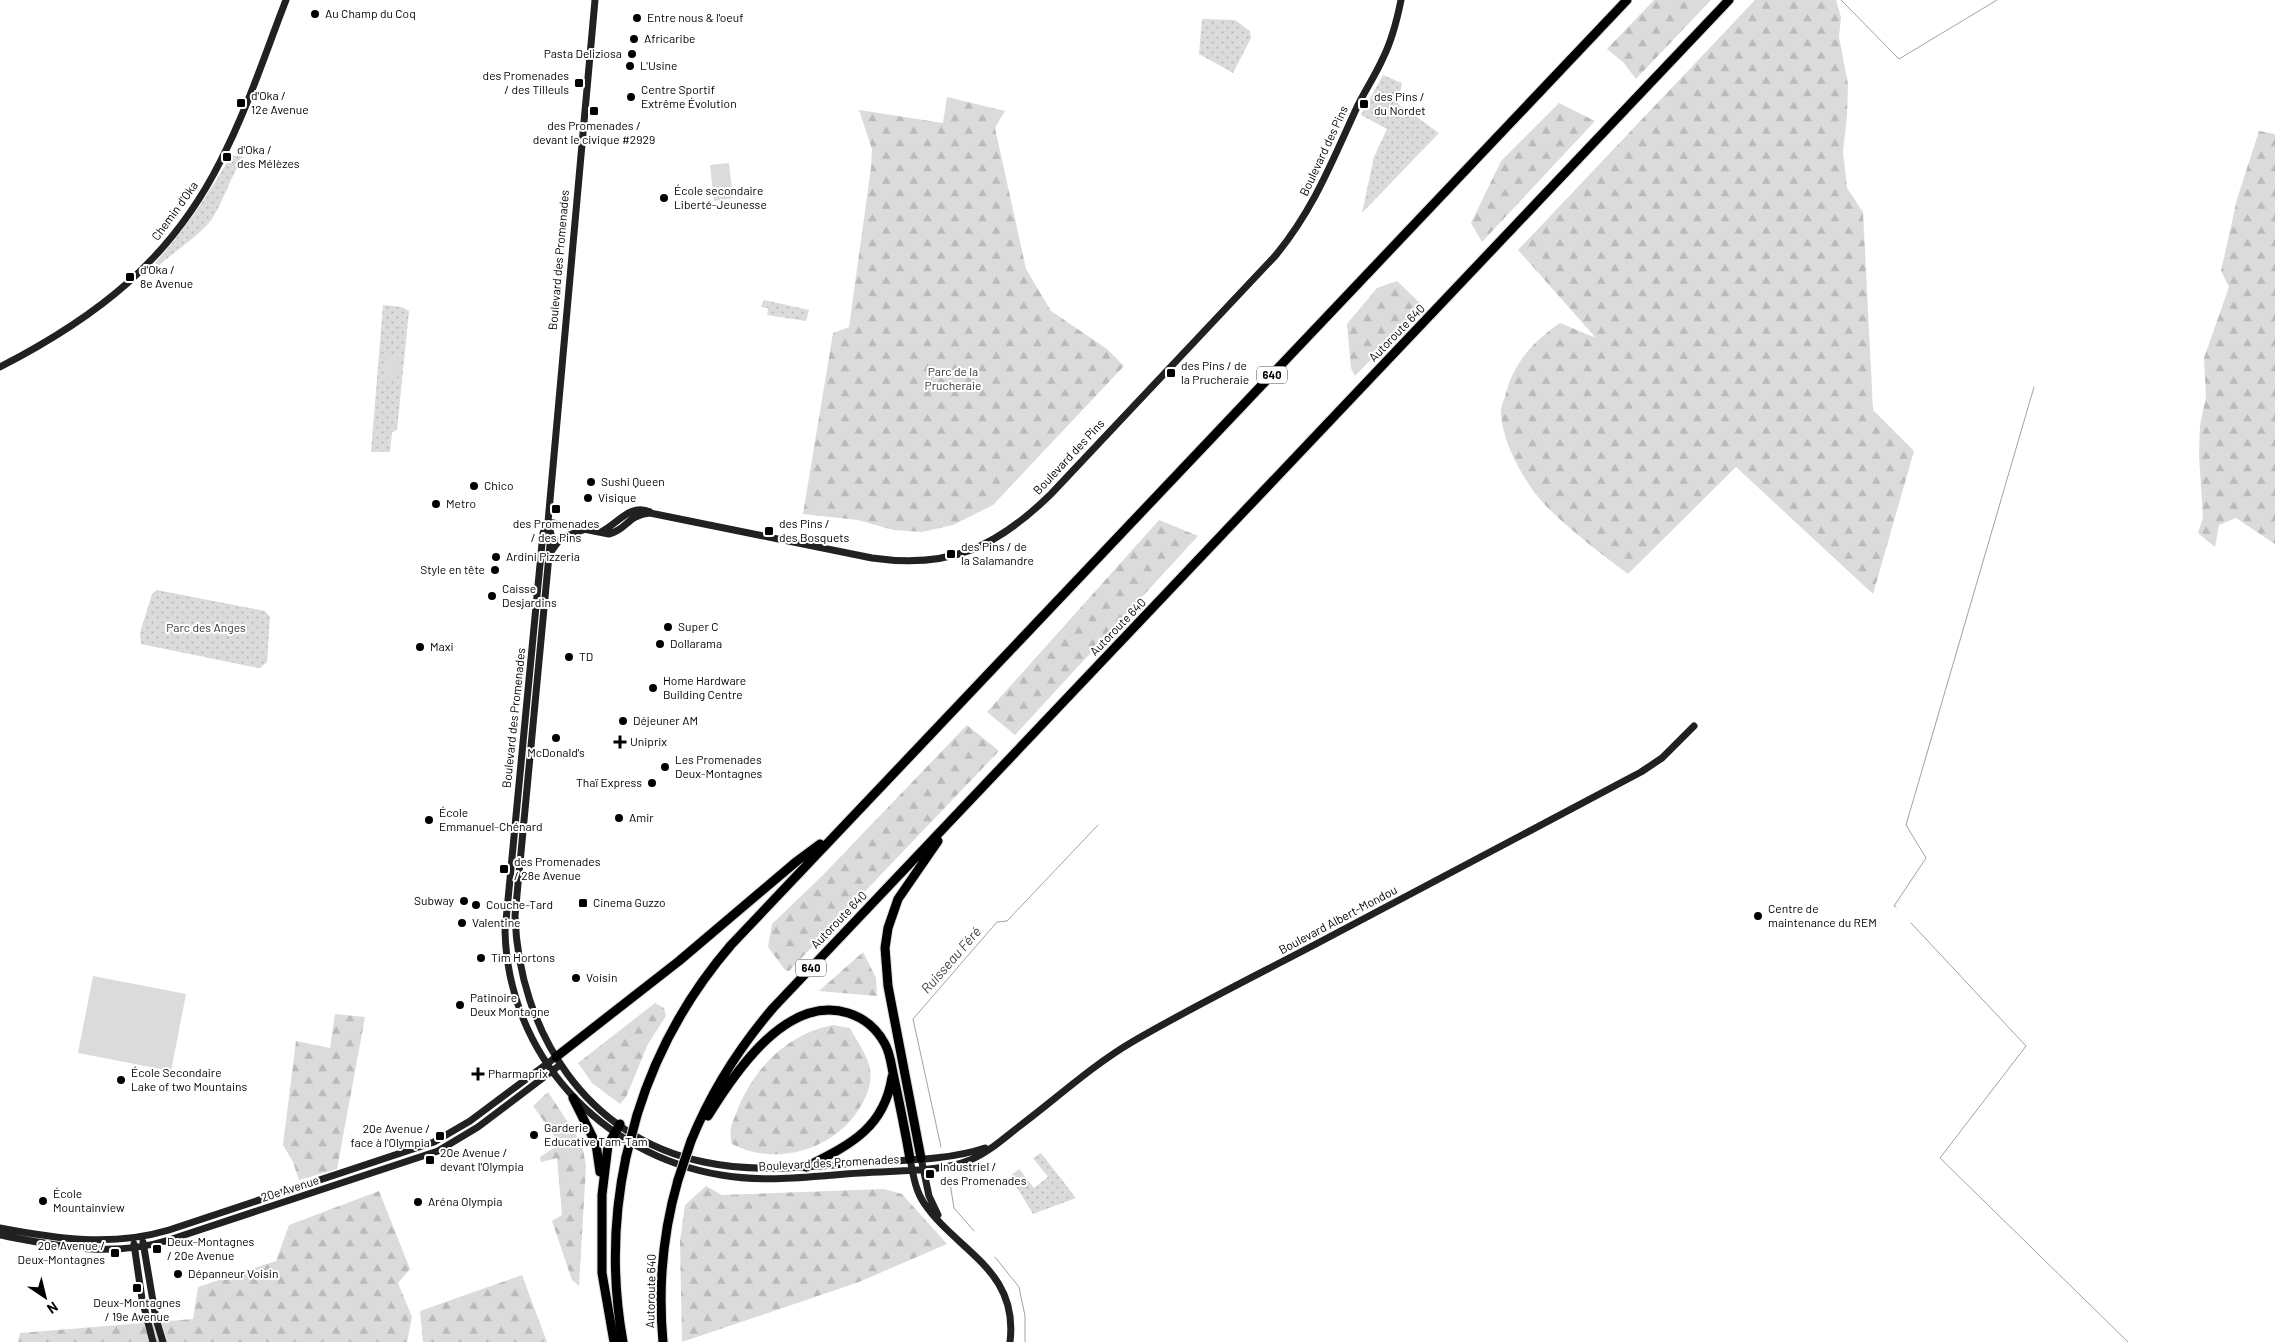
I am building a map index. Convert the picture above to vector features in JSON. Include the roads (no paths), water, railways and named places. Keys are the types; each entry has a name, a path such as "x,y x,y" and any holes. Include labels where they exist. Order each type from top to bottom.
{"highway":[{"name":"640","path":"623,1342 617,1293 615,1248 618,1207 626,1157 637,1115 662,1052 703,981 741,934 1627,0"},
{"name":"Autoroute 640","path":"664,1342 661,1303 664,1254 678,1180 692,1141 724,1075 758,1026 1730,0"},
{"path":"921,1158 887,980 886,942 892,913 901,894 957,814"},
{"path":"558,1061 696,948 797,861 839,831"},
{"path":"692,1141 727,1086 751,1057 780,1029 810,1012 822,1010 840,1011 854,1015 868,1024 886,1046 910,1159"},
{"path":"806,1167 844,1148 869,1127 887,1098 892,1072"},
{"path":"573,1098 598,1150 602,1195 602,1273 614,1342"},
{"path":"602,1195 607,1151 617,1128"}],"street":[{"name":"Chemin d'Oka","path":"0,367 50,341 92,313 132,280 174,233 202,194 227,149 286,0"},
{"name":"Boulevard des Promenades","path":"595,0 548,522 551,534 515,916 518,955 526,993 558,1061 592,1102 617,1128 663,1148 700,1161 752,1168 806,1167 921,1158"},
{"name":"Boulevard des Pins","path":"588,529 602,532 634,510 641,508 650,513 872,558 903,562 951,557 976,548 1017,525 1050,494 1269,262 1292,235 1317,196 1359,103 1383,58 1396,24 1401,0"},
{"name":"Boulevard des Promenades","path":"548,522 543,533 505,925 506,951 512,988 523,1018 546,1064 573,1098 617,1128 675,1163 730,1176 770,1179 923,1168"},
{"path":"548,522 588,529"},
{"path":"548,556 561,538 588,529"},
{"name":"Boulevard Albert-Mondou","path":"923,1168 969,1161 997,1143 1128,1045 1641,772 1662,758 1694,726"},
{"name":"20e Avenue","path":"0,1228 66,1240 101,1241 142,1237 183,1226 427,1145 463,1126 546,1064 558,1061"},
{"name":"20e Avenue","path":"0,1235 68,1248 103,1250 135,1248 175,1238 431,1154 473,1130 551,1071 558,1061"},
{"name":"Boulevard Albert-Mondou","path":"921,1158 972,1152 997,1143"},
{"path":"921,1158 930,1197 941,1221"},
{"path":"910,1159 922,1199 985,1265 997,1282 1007,1306 1010,1342"},
{"path":"142,1237 154,1310 163,1342"},
{"path":"133,1238 142,1299 153,1342"}],"waterway":[{"path":"1841,0 1899,59 1997,0"},
{"path":"1896,907 1894,906 1926,858 1906,825 2034,387"},
{"name":"Ruisseau Féré","path":"941,1147 913,1019 997,922 1007,921 1098,825"},
{"path":"1911,923 2026,1046 1940,1158 2128,1342"},
{"name":"Ruisseau Féré","path":"949,1177 954,1208 974,1231"},
{"name":"Ruisseau Féré","path":"995,1257 1019,1287 1025,1316 1025,1342"}],"place":[{"name":"Au Champ du Coq","path":"315,14"},
{"name":"Entre nous & l'oeuf","path":"637,18"},
{"name":"Africaribe","path":"634,39"},
{"name":"Pasta Deliziosa","path":"632,54"},
{"name":"L'Usine","path":"630,66"},
{"name":"des Promenades / des Tilleuls","path":"579,83"},
{"name":"Centre Sportif Extrême Évolution","path":"631,97"},
{"name":"d'Oka / 12e Avenue","path":"241,103"},
{"name":"des Pins / du Nordet","path":"1364,104"},
{"name":"des Promenades / devant le civique #2929","path":"594,111"},
{"name":"d'Oka / des Mélèzes","path":"227,157"},
{"name":"École secondaire Liberté-Jeunesse","path":"664,198"},
{"name":"d'Oka / 8e Avenue","path":"130,277"},
{"name":"des Pins / de la Prucheraie","path":"1171,373"},
{"name":"Sushi Queen","path":"591,482"},
{"name":"Chico","path":"474,486"},
{"name":"Visique","path":"588,498"},
{"name":"Metro","path":"436,504"},
{"name":"des Promenades / des Pins","path":"556,509"},
{"name":"des Pins / des Bosquets","path":"769,531"},
{"name":"des Pins / de la Salamandre","path":"951,554"},
{"name":"Ardini Pizzeria","path":"496,557"},
{"name":"Style en tête","path":"495,570"},
{"name":"Caisse Desjardins","path":"492,596"},
{"name":"Super C","path":"668,627"},
{"name":"Dollarama","path":"660,644"},
{"name":"Maxi","path":"420,647"},
{"name":"TD","path":"569,657"},
{"name":"Home Hardware Building Centre","path":"653,688"},
{"name":"Déjeuner AM","path":"623,721"},
{"name":"McDonald's","path":"556,738"},
{"name":"Uniprix","path":"620,742"},
{"name":"Les Promenades Deux-Montagnes","path":"665,767"},
{"name":"Thaï Express","path":"652,783"},
{"name":"Amir","path":"619,818"},
{"name":"École Emmanuel-Chénard","path":"429,820"},
{"name":"des Promenades / 28e Avenue","path":"504,869"},
{"name":"Subway","path":"464,901"},
{"name":"Cinema Guzzo","path":"583,903"},
{"name":"Couche-Tard","path":"476,905"},
{"name":"Centre de maintenance du REM","path":"1758,916"},
{"name":"Valentine","path":"462,923"},
{"name":"Tim Hortons","path":"481,958"},
{"name":"Voisin","path":"576,978"},
{"name":"Patinoire Deux Montagne","path":"460,1005"},
{"name":"Pharmaprix","path":"478,1074"},
{"name":"École Secondaire Lake of two Mountains","path":"121,1080"},
{"name":"Garderie Educative Tam-Tam","path":"534,1135"},
{"name":"20e Avenue / face à l'Olympia","path":"440,1136"},
{"name":"20e Avenue / devant l'Olympia","path":"430,1160"},
{"name":"Industriel / des Promenades","path":"930,1174"},
{"name":"École Mountainview","path":"43,1201"},
{"name":"Aréna Olympia","path":"418,1202"},
{"name":"Deux-Montagnes / 20e Avenue","path":"157,1249"},
{"name":"20e Avenue / Deux-Montagnes","path":"115,1253"},
{"name":"Dépanneur Voisin","path":"178,1274"},
{"name":"Deux-Montagnes / 19e Avenue","path":"137,1288"}],"park label":[{"name":"Parc de la Prucheraie","path":"953,379"},
{"name":"Parc des Anges","path":"206,628"}]}
